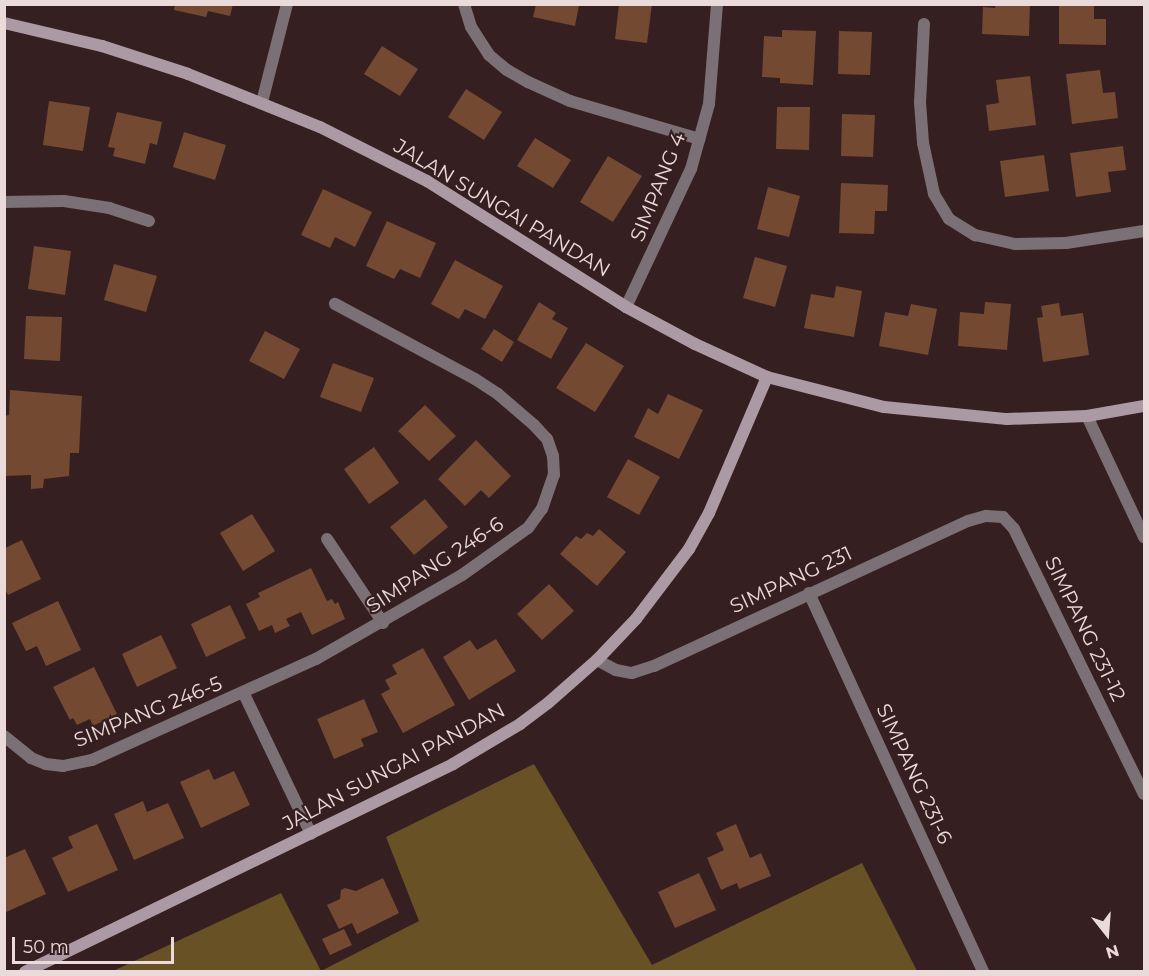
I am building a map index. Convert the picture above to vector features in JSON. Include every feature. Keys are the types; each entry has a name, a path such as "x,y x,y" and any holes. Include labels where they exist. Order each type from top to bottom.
{"street":[{"path":"262,102 287,4"},
{"path":"464,4 471,27 489,55 521,78 570,101 700,139"},
{"name":"SIMPANG 4","path":"626,307 680,197 700,139 709,104 717,4"},
{"name":"JALAN SUNGAI PANDAN","path":"4,23 102,46 188,74 320,127 427,181 626,307 695,344 767,376 884,407 1007,419 1087,416 1144,406"},
{"path":"924,24 920,102 923,143 934,194 949,219 975,235 1015,244 1066,243 1144,231"},
{"path":"4,202 64,201 109,208 149,221"},
{"name":"SIMPANG 246-6","path":"244,694 383,623 462,575 528,528 542,509 550,490 553,456 547,439 534,425 498,394 475,379 335,304"},
{"name":"JALAN SUNGAI PANDAN","path":"25,972 311,834 488,744 548,703 597,660 636,619 688,549 709,513 767,376"},
{"path":"1087,416 1144,537"},
{"name":"SIMPANG 231","path":"597,660 616,670 632,672 654,666 968,521 987,516 1003,517"},
{"name":"SIMPANG 231-12","path":"1003,517 1014,529 1144,794"},
{"path":"327,539 383,623"},
{"name":"SIMPANG 231-6","path":"809,593 983,972"},
{"path":"244,694 311,834"},
{"name":"SIMPANG 246-5","path":"4,736 31,758 63,766 93,760 244,694"}],"shaded area":[{"path":"534,764 652,965 862,863 917,971 321,971 419,921 386,837"},
{"path":"281,893 321,971 113,971"}],"building":[{"path":"175,4 233,4 230,16 208,11 206,17 174,10"},
{"path":"619,4 652,4 647,43 615,39"},
{"path":"996,4 1030,4 1029,36 982,34 983,7 995,8"},
{"path":"1059,4 1094,4 1094,19 1106,19 1106,45 1059,44"},
{"path":"536,5 579,5 575,26 533,17"},
{"path":"782,30 816,31 813,85 780,83 780,78 762,77 764,36 782,37"},
{"path":"839,31 872,32 870,75 838,74"},
{"path":"382,46 418,69 400,96 364,74"},
{"path":"1100,70 1103,93 1115,92 1118,118 1072,124 1066,74"},
{"path":"1030,76 1036,125 989,131 986,105 999,103 996,80"},
{"path":"466,89 502,112 484,140 448,117"},
{"path":"49,101 90,107 83,151 43,145"},
{"path":"777,107 810,107 809,150 776,149"},
{"path":"117,112 162,122 157,145 150,143 145,164 113,156 115,148 108,147"},
{"path":"842,114 875,115 873,157 841,156"},
{"path":"184,132 226,145 215,180 173,167"},
{"path":"535,138 571,160 553,188 517,166"},
{"path":"1123,146 1126,170 1108,172 1111,192 1076,197 1070,153"},
{"path":"1044,155 1049,191 1005,197 1000,161"},
{"path":"608,156 642,176 613,222 580,202"},
{"path":"841,183 888,185 887,211 875,211 874,234 839,233"},
{"path":"768,187 800,196 789,237 757,229"},
{"path":"323,189 372,212 355,247 335,237 330,248 301,235"},
{"path":"387,221 436,243 420,278 400,269 394,279 366,266"},
{"path":"34,246 71,251 65,295 28,289"},
{"path":"755,257 787,266 775,307 743,298"},
{"path":"455,260 503,286 485,319 465,309 459,319 431,304"},
{"path":"114,264 157,276 146,312 104,300"},
{"path":"836,286 862,291 854,337 804,328 811,294 834,298"},
{"path":"539,302 556,313 552,319 568,328 551,359 517,340"},
{"path":"985,302 1011,304 1007,350 958,346 960,312 984,314"},
{"path":"1059,303 1061,316 1083,313 1089,355 1043,362 1037,318 1043,317 1041,306"},
{"path":"911,304 937,309 928,355 879,346 885,312 908,316"},
{"path":"26,316 62,317 60,361 24,359"},
{"path":"494,329 514,342 502,362 481,349"},
{"path":"265,331 300,349 284,379 249,361"},
{"path":"586,343 624,366 595,412 556,388"},
{"path":"333,363 374,378 361,412 320,397"},
{"path":"10,390 82,396 79,453 70,453 69,476 44,479 43,488 31,489 31,475 4,476 4,416 9,415"},
{"path":"668,394 703,410 679,459 634,437 648,408 658,414"},
{"path":"425,405 456,436 429,461 398,431"},
{"path":"476,440 511,476 489,498 481,490 465,506 438,479"},
{"path":"374,447 399,483 369,504 344,469"},
{"path":"628,459 660,477 639,515 607,497"},
{"path":"425,499 448,527 414,555 390,527"},
{"path":"252,514 275,551 243,571 220,533"},
{"path":"599,529 626,552 597,586 560,554 576,536 581,539 587,533 593,536"},
{"path":"22,540 41,579 8,595 5,589 5,548"},
{"path":"311,568 327,601 332,599 335,604 338,602 345,619 312,635 301,612 286,619 290,626 275,633 272,625 259,631 246,604 260,597 258,593"},
{"path":"549,584 574,611 542,640 517,614"},
{"path":"58,601 81,650 46,666 37,646 26,651 12,623"},
{"path":"230,605 246,638 206,657 191,624"},
{"path":"161,635 177,668 137,687 122,654"},
{"path":"496,639 516,671 469,700 443,657 470,640 477,650"},
{"path":"423,648 455,705 403,733 381,694 390,689 385,680 397,674 392,665"},
{"path":"94,667 117,714 93,726 90,719 77,725 73,718 70,720 53,687"},
{"path":"364,699 378,732 361,739 364,746 334,759 317,719"},
{"path":"209,769 214,780 234,771 250,805 201,828 180,782"},
{"path":"143,801 147,812 168,803 184,838 134,860 114,814"},
{"path":"97,824 118,870 68,892 52,858 73,848 68,837"},
{"path":"736,824 750,858 761,853 771,876 739,889 737,883 721,890 707,858 724,850 716,833"},
{"path":"25,849 46,894 4,913 4,858"},
{"path":"699,873 716,910 675,928 658,892"},
{"path":"383,878 399,913 357,934 352,923 339,929 327,905 340,899 341,890 345,888 356,891"},
{"path":"344,929 352,945 330,955 322,939"}]}
